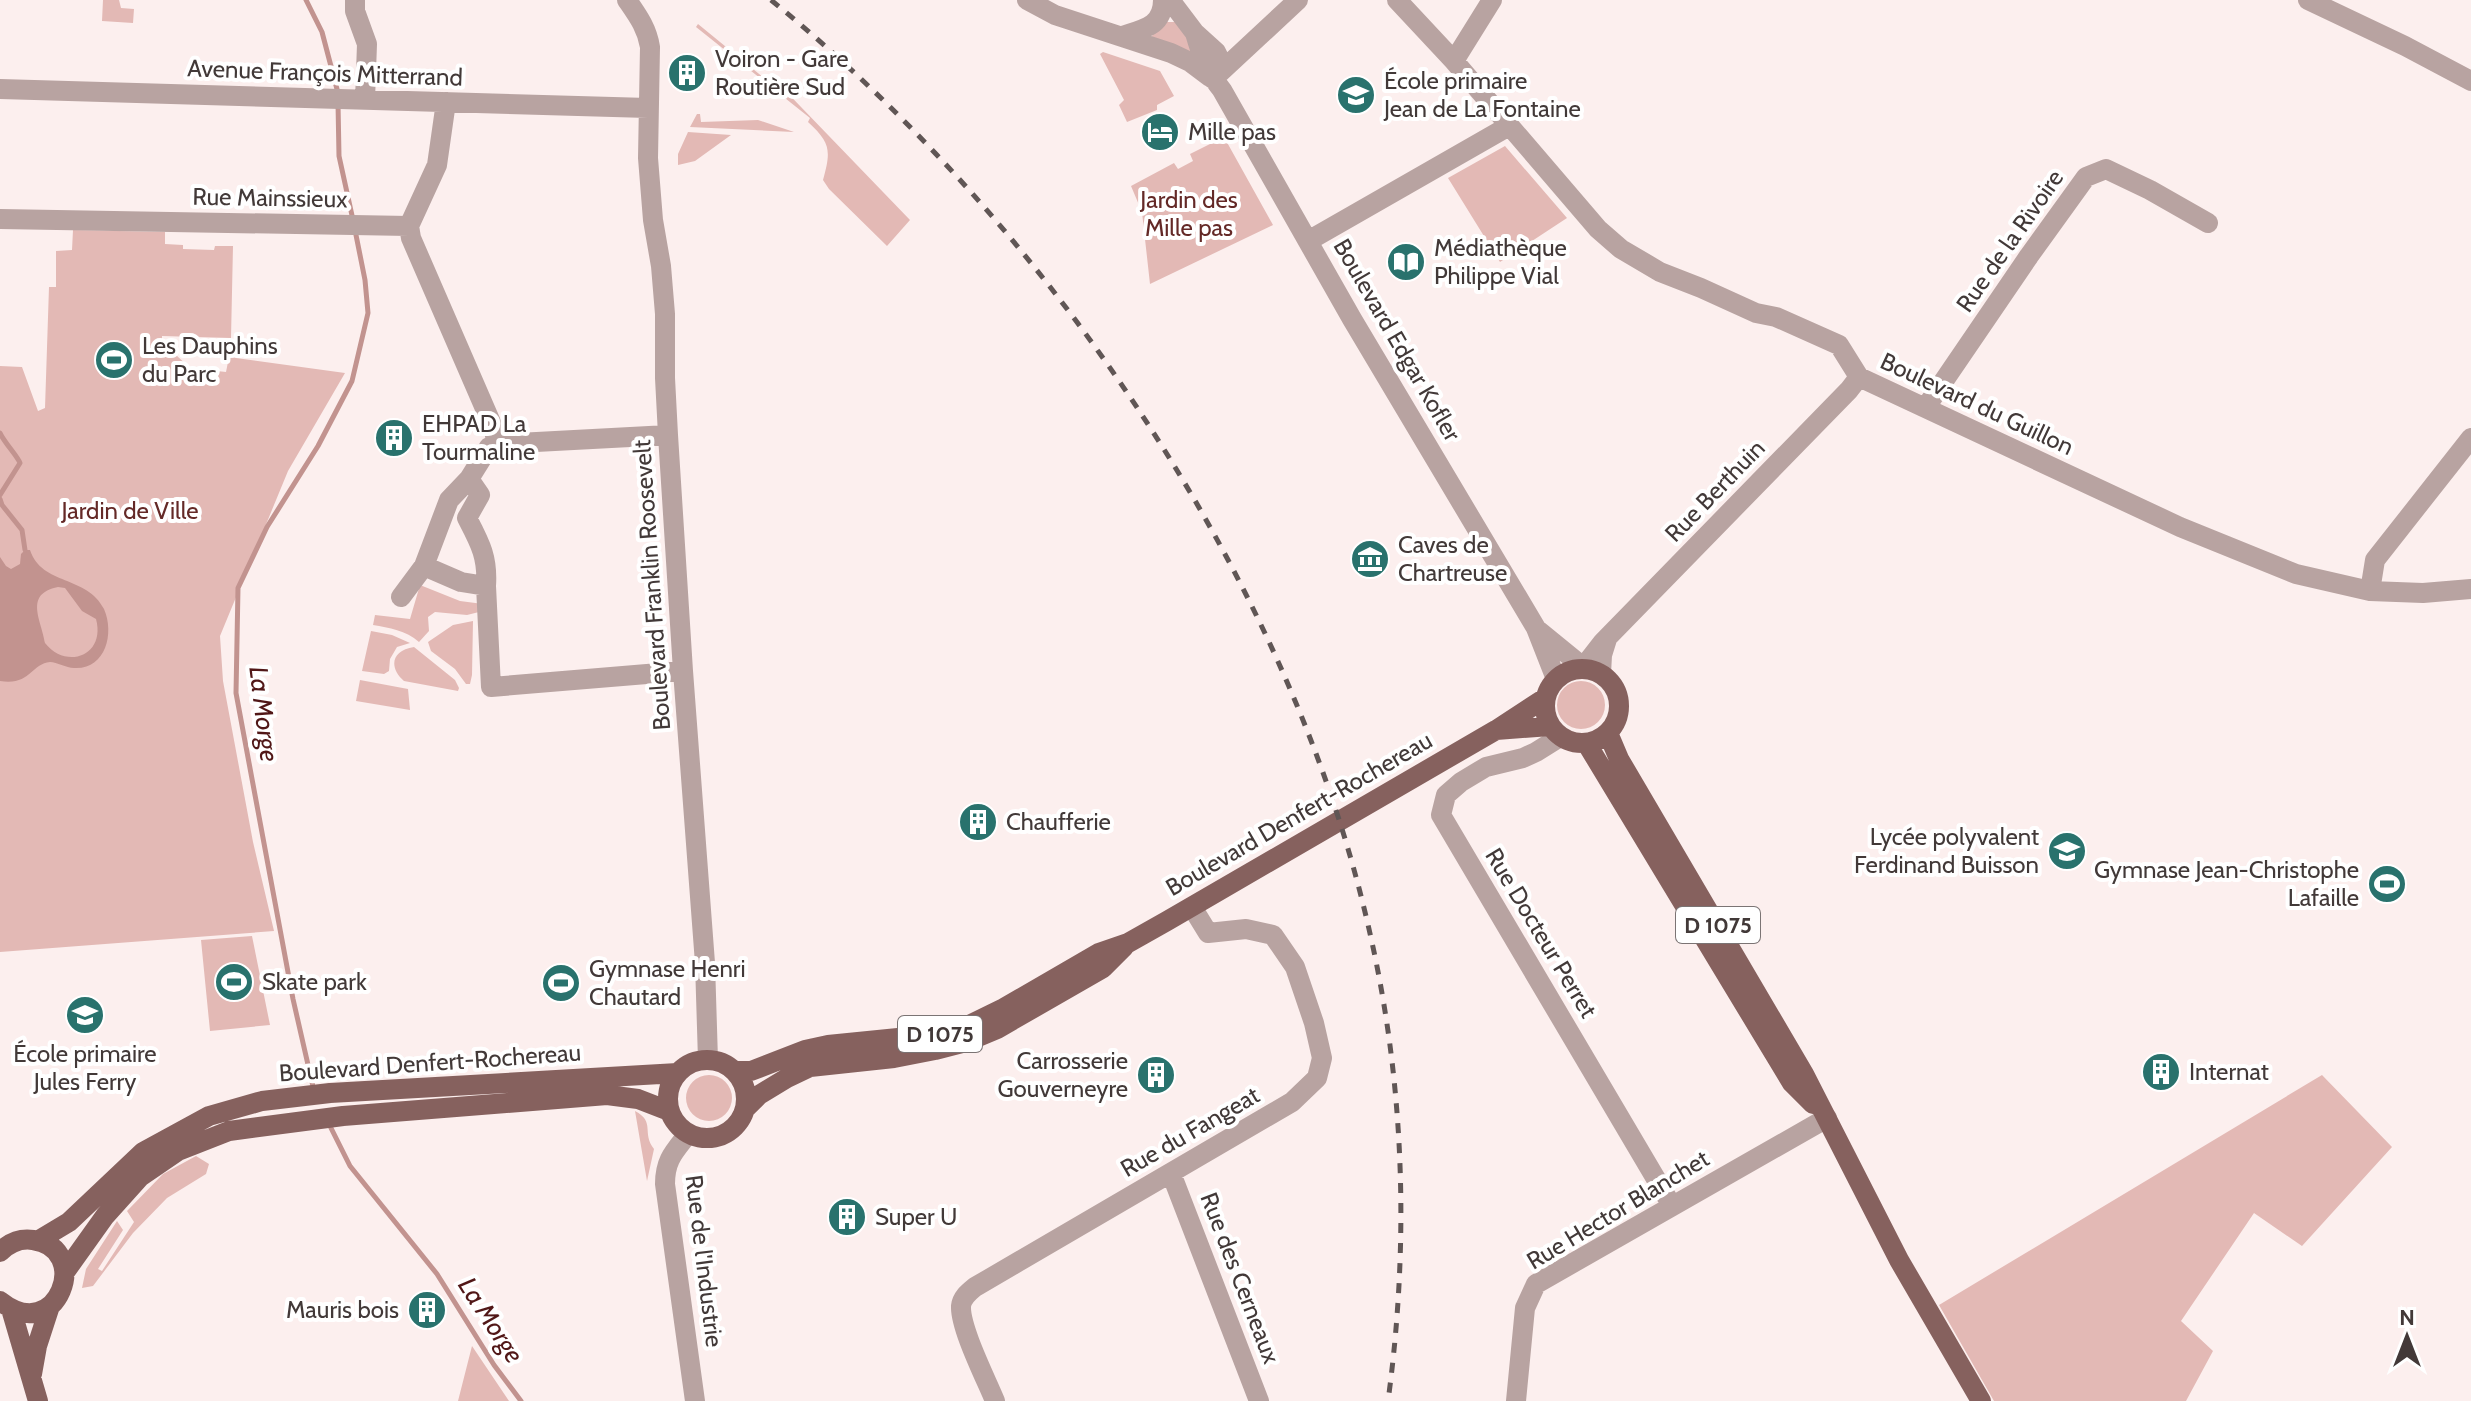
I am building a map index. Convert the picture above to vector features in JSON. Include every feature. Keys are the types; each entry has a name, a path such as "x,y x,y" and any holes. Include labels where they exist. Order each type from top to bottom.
{"main road":[{"path":"1588,671 1615,689 1619,712 1616,724 1598,740 1587,744 1573,743 1555,732 1545,713 1545,698 1556,679 1565,673 1588,671"},
{"name":"Boulevard Denfert-Rochereau","path":"734,1071 751,1071 805,1050 828,1045 961,1029 1099,953 1128,943 1192,907 1496,730 1545,698"},
{"name":"Boulevard Denfert-Rochereau","path":"1496,730 1555,732"},
{"name":"D 1075","path":"1608,733 1619,759 1747,974 1827,1118 1899,1260 1981,1401"},
{"name":"D 1075","path":"1587,744 1792,1083 1827,1118"},
{"name":"Boulevard Denfert-Rochereau","path":"688,1134 705,1139 723,1135 738,1124 746,1108 759,1095 810,1067 894,1058 935,1050 997,1029 1103,968 1128,943"},
{"path":"708,1060 722,1063 734,1071 746,1094 746,1108"},
{"name":"Boulevard Denfert-Rochereau","path":"39,1240 69,1222 132,1161 158,1143 209,1116 262,1101 294,1095 678,1073 692,1063 708,1060"},
{"path":"678,1073 670,1084 667,1097 669,1111 676,1124 688,1134"},
{"name":"Boulevard Denfert-Rochereau","path":"31,1378 37,1346 50,1306 64,1286 65,1272 105,1216 140,1177 178,1151 229,1131 343,1116 607,1095 638,1099 669,1111"},
{"path":"4,1244 25,1239 39,1240 52,1247 61,1258 65,1272"},
{"path":"5,1305 29,1313 50,1306"},
{"path":"5,1305 38,1401"}],"street":[{"path":"355,0 355,11 367,44 356,100"},
{"path":"1027,0 1055,15 1190,62 1213,79"},
{"path":"1122,36 1158,22 1163,11 1163,0"},
{"path":"1170,0 1195,33 1213,79"},
{"path":"1213,79 1298,0"},
{"name":"Boulevard du Guillon","path":"1397,0 1454,61 1598,229 1621,249 1660,272 1839,345 1859,377 2180,527 2296,574 2370,591 2423,593 2471,589"},
{"path":"1454,61 1492,0"},
{"path":"2308,0 2471,81"},
{"name":"Boulevard Franklin Roosevelt","path":"628,1 647,33 650,47 650,179 665,314 668,435 705,963 708,1060"},
{"path":"1195,33 1230,42 1259,37"},
{"name":"Boulevard Edgar Kofler","path":"1213,79 1536,628 1556,679"},
{"name":"Avenue François Mitterrand","path":"0,89 648,108"},
{"path":"446,102 437,165 409,226 411,238 493,427 497,444"},
{"path":"1308,241 1509,126"},
{"name":"Rue de la Rivoire","path":"1926,407 2086,177 2106,169 2208,223"},
{"name":"Rue Mainssieux","path":"0,219 409,226"},
{"name":"Rue Berthuin","path":"1588,671 1602,655 1607,639 1859,377"},
{"path":"401,597 424,566 449,500 469,479 489,447 497,444 668,435"},
{"path":"2370,591 2375,560 2471,438"},
{"path":"469,479 480,495 467,518 485,554 491,687 683,671"},
{"path":"424,566 461,582 486,586"},
{"name":"Boulevard Edgar Kofler","path":"1536,628 1588,671"},
{"name":"Rue Docteur Perret","path":"1555,732 1536,752 1486,767 1461,782 1446,795 1441,815 1672,1206"},
{"name":"Rue du Fangeat","path":"995,1401 964,1323 961,1304 966,1294 1292,1102 1317,1078 1322,1058 1314,1023 1295,967 1273,935 1246,929 1208,933 1192,907"},
{"name":"Rue Hector Blanchet","path":"1516,1401 1525,1308 1536,1284 1827,1118"},
{"name":"Rue de l'Industrie","path":"688,1134 669,1160 665,1169 665,1184 695,1401"},
{"name":"Rue des Cerneaux","path":"1171,1173 1259,1401"}],"green space":[{"path":"103,0 119,0 121,8 134,9 133,23 102,21"},
{"path":"1167,22 1176,22 1187,33 1191,52 1152,37 1153,32"},
{"path":"698,24 764,78 774,79 910,220 887,246 823,180 827,148 808,122 810,118 696,27"},
{"path":"1103,52 1160,71 1174,96 1157,105 1157,110 1127,122 1119,105 1124,100 1100,54"},
{"path":"700,114 701,122 758,120 794,132 690,127"},
{"path":"688,132 731,135 695,161 678,165 678,154"},
{"name":"Jardin des Mille pas","path":"1224,137 1273,225 1150,284 1142,212 1131,186 1174,163 1178,169 1193,161 1190,154"},
{"path":"1505,146 1567,218 1500,262 1448,178"},
{"name":"Jardin de Ville","path":"73,230 165,232 165,244 183,245 183,249 214,250 215,246 233,246 231,338 162,336 162,342 190,368 226,372 229,357 345,373 288,471 220,636 223,681 253,842 274,931 0,952 0,366 22,367 38,411 45,408 49,287 56,287 56,251 72,250"},
{"path":"420,585 460,601 483,604 483,611 467,615 435,612 428,617 429,631 419,642 403,632 373,625 375,615 410,619"},
{"path":"473,621 472,675 470,684 466,684 455,669 431,651 428,642 453,625"},
{"path":"371,631 410,643 397,647 390,659 389,671 384,674 362,671"},
{"path":"414,647 455,680 458,691 404,681 399,676 394,665 397,655"},
{"path":"360,680 408,689 410,710 356,701"},
{"path":"1581,681 1598,688 1605,705 1598,722 1581,729 1564,722 1557,705 1564,688"},
{"name":"Skate park","path":"252,936 270,1025 210,1031 201,940"},
{"path":"709,1075 725,1082 732,1098 725,1114 709,1121 693,1114 686,1098 693,1082"},
{"path":"2322,1075 2392,1147 2302,1246 2254,1213 2181,1321 2213,1351 2186,1401 1994,1401 1939,1305"},
{"path":"635,1111 645,1119 648,1138 654,1149 647,1181"},
{"path":"196,1156 209,1164 206,1174 167,1198 133,1233 93,1286 82,1288 86,1269 117,1221 123,1230 98,1269 102,1271 134,1222 127,1211 163,1174"},
{"path":"472,1346 509,1401 458,1401"}],"shaded area":[{"path":"30,550 44,570 87,590 104,609 108,639 100,657 93,663 74,668 50,662 24,678 0,681 0,557 11,569 20,564 21,554","holes":["65,588 82,611 96,619 98,632 90,650 73,657 63,656 45,643 37,609 41,596 47,591"]}],"waterway":[{"name":"La Morge","path":"306,0 322,32 338,93"},
{"name":"La Morge","path":"338,103 339,156 353,220"},
{"name":"La Morge","path":"314,1091 293,999 236,693 238,588 267,527 318,446 352,381 368,313 355,230"},
{"path":"0,433 20,463 0,495"},
{"path":"0,499 22,530 25,550"},
{"name":"La Morge","path":"328,1122 350,1166 437,1274 494,1365 521,1401"}],"railway":[{"path":"771,0 873,91 971,192 1063,303 1146,422 1221,546 1284,675 1335,806 1371,938 1391,1053 1397,1111 1401,1227 1395,1343 1388,1401"}],"place":[{"name":"Voiron - Gare Routière Sud","path":"687,73"},
{"name":"École primaire Jean de La Fontaine","path":"1356,95"},
{"name":"Mille pas","path":"1160,132"},
{"name":"Médiathèque Philippe Vial","path":"1406,262"},
{"name":"Les Dauphins du Parc","path":"114,360"},
{"name":"EHPAD La Tourmaline","path":"394,438"},
{"name":"Caves de Chartreuse","path":"1370,559"},
{"name":"Chaufferie","path":"978,822"},
{"name":"Lycée polyvalent Ferdinand Buisson","path":"2067,851"},
{"name":"Gymnase Jean-Christophe Lafaille","path":"2387,884"},
{"name":"Skate park","path":"234,982"},
{"name":"Gymnase Henri Chautard","path":"561,983"},
{"name":"École primaire Jules Ferry","path":"85,1015"},
{"name":"Internat","path":"2161,1072"},
{"name":"Carrosserie Gouverneyre","path":"1156,1075"},
{"name":"Super U","path":"847,1217"},
{"name":"Mauris bois","path":"427,1310"}]}
